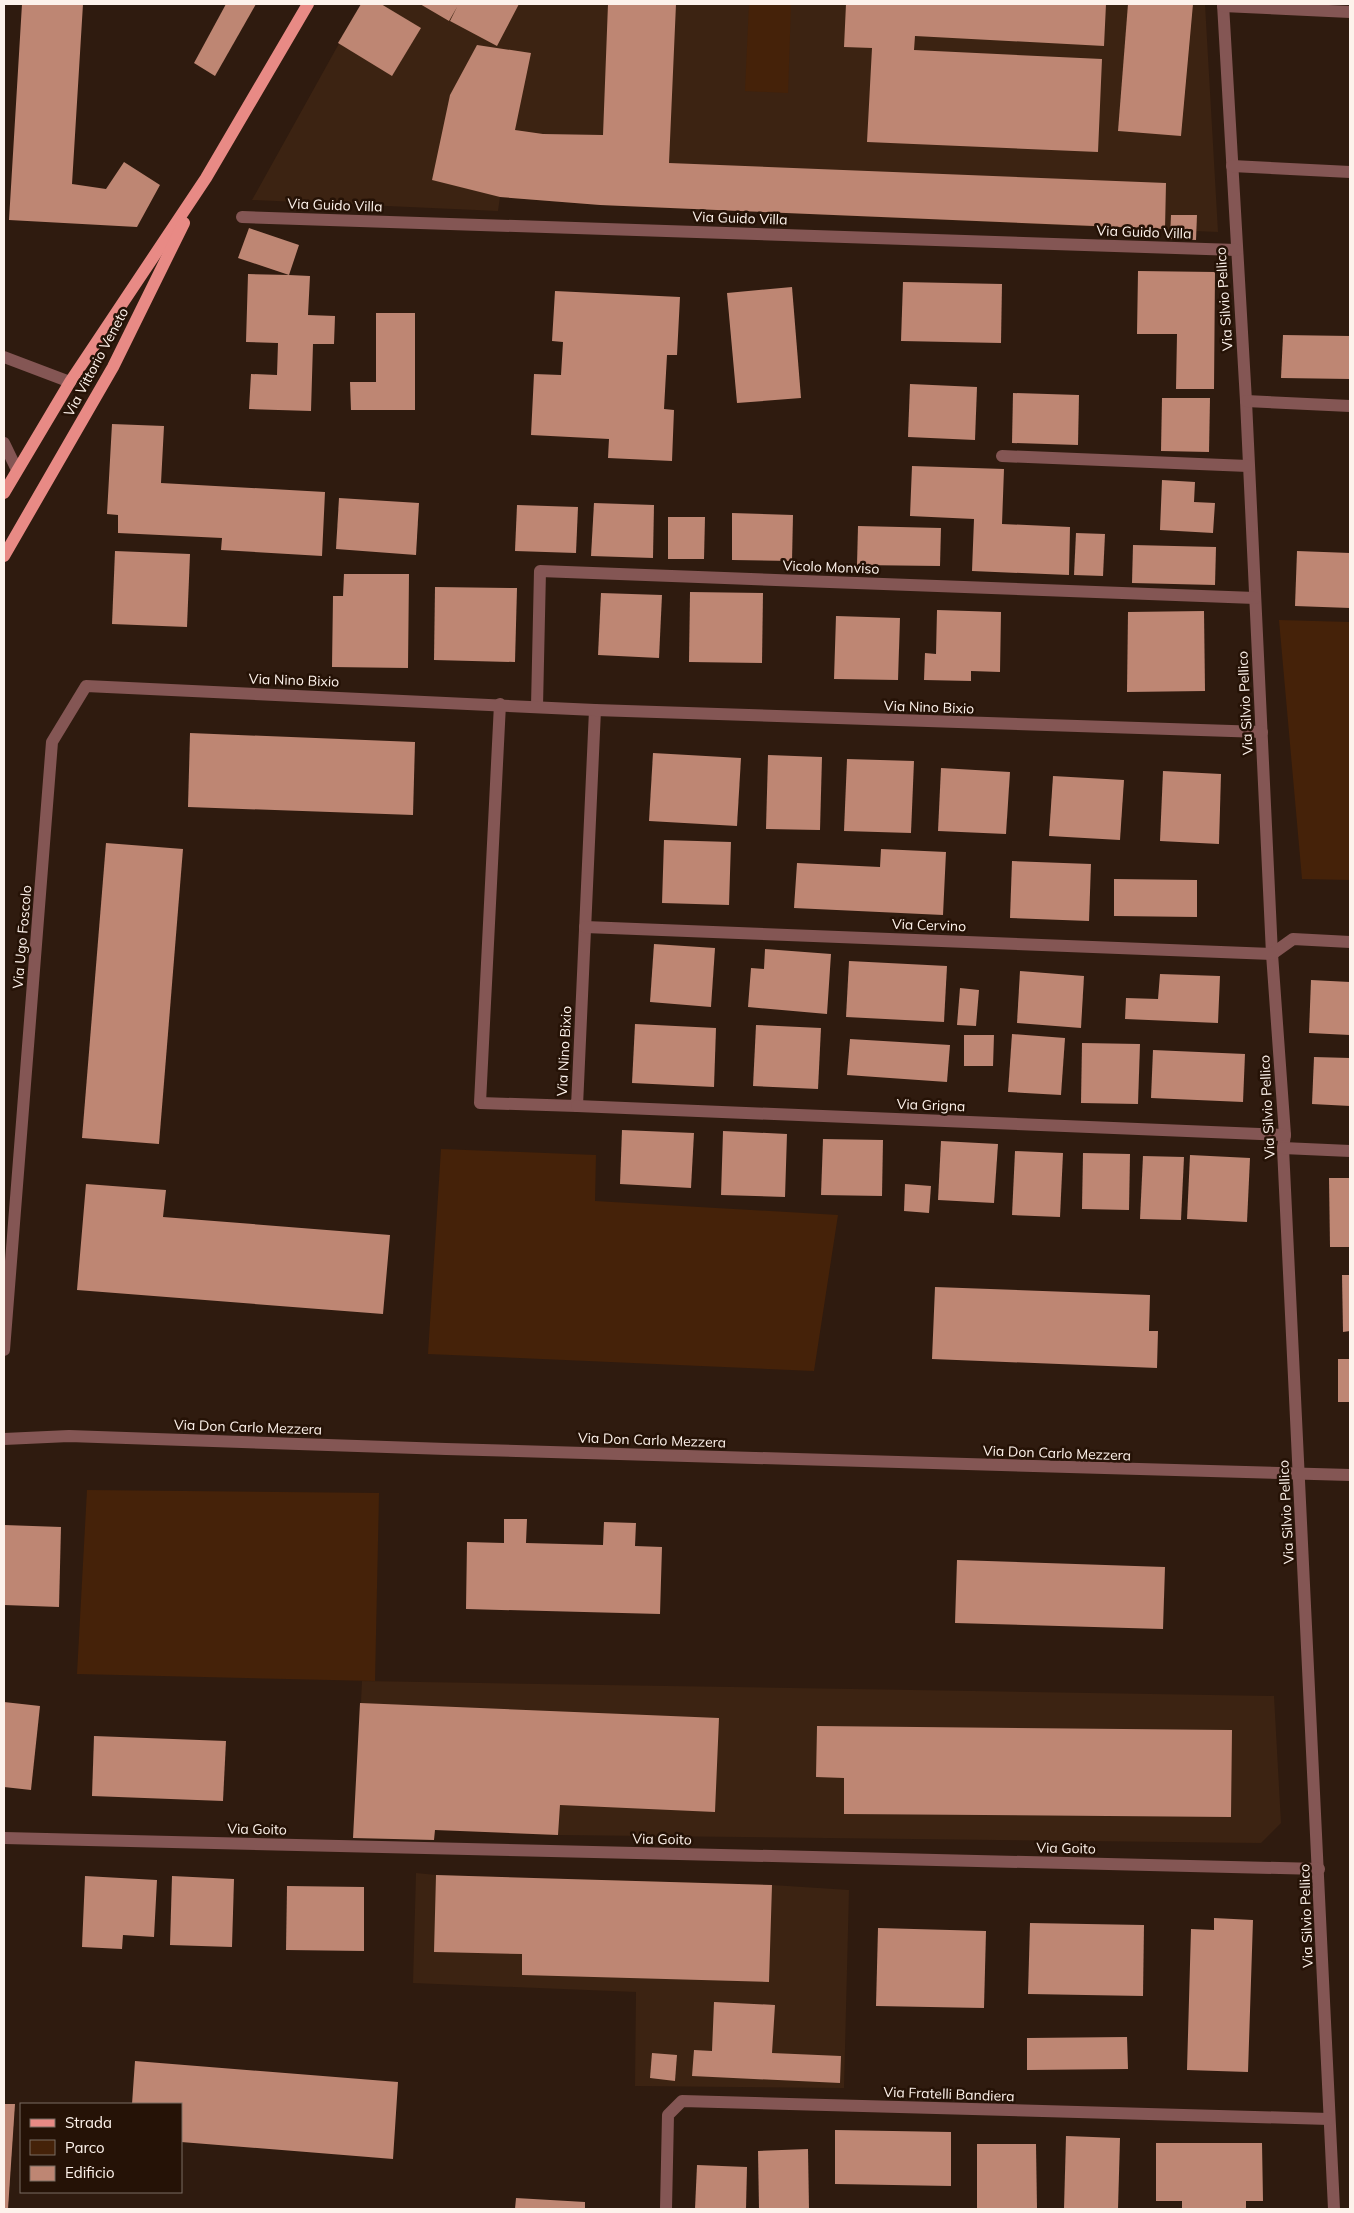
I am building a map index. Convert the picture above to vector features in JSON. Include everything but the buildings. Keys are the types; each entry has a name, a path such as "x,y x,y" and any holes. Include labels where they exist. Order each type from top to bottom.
{"main road":[{"name":"Via Vittorio Veneto","path":"4,493 70,382 206,178 308,4"},
{"name":"Via Vittorio Veneto","path":"4,556 113,367 206,178"}],"street":[{"path":"1223,5 1350,12"},
{"name":"Via Silvio Pellico","path":"1223,5 1246,401 1272,954 1285,1135 1284,1148 1334,2209"},
{"path":"1232,166 1350,172"},
{"name":"Via Guido Villa","path":"242,216 1236,250"},
{"path":"4,357 70,382"},
{"path":"1246,401 1350,406"},
{"path":"4,443 17,470"},
{"path":"1002,456 1248,466"},
{"name":"Vicolo Monviso","path":"537,706 540,571 1255,598"},
{"name":"Via Nino Bixio","path":"86,686 500,704 595,710 1262,732"},
{"name":"Via Ugo Foscolo","path":"4,1350 52,742 86,686"},
{"name":"Via Nino Bixio","path":"500,704 480,1103 577,1106 595,710"},
{"name":"Via Cervino","path":"585,926 1272,954"},
{"path":"1272,954 1293,939 1350,942"},
{"name":"Via Grigna","path":"577,1106 1285,1135"},
{"path":"1284,1148 1350,1151"},
{"name":"Via Don Carlo Mezzera","path":"4,1439 69,1436 446,1449 1350,1475"},
{"name":"Via Goito","path":"4,1838 1319,1869"},
{"name":"Via Fratelli Bandiera","path":"666,2209 668,2115 682,2101 1329,2119"}],"shaded area":[{"path":"361,4 1205,4 1218,232 600,205 500,197 498,211 252,200"},
{"path":"362,1681 1274,1696 1281,1823 1261,1843 558,1835 355,1826"},
{"path":"416,1873 772,1885 849,1890 844,2088 635,2086 636,1992 413,1983"}],"green space":[{"path":"749,4 791,4 788,93 745,91"},
{"path":"1279,620 1350,622 1350,880 1302,879"},
{"path":"441,1149 596,1155 595,1201 838,1215 814,1371 428,1354"},
{"path":"87,1490 379,1493 375,1681 77,1674"}]}
